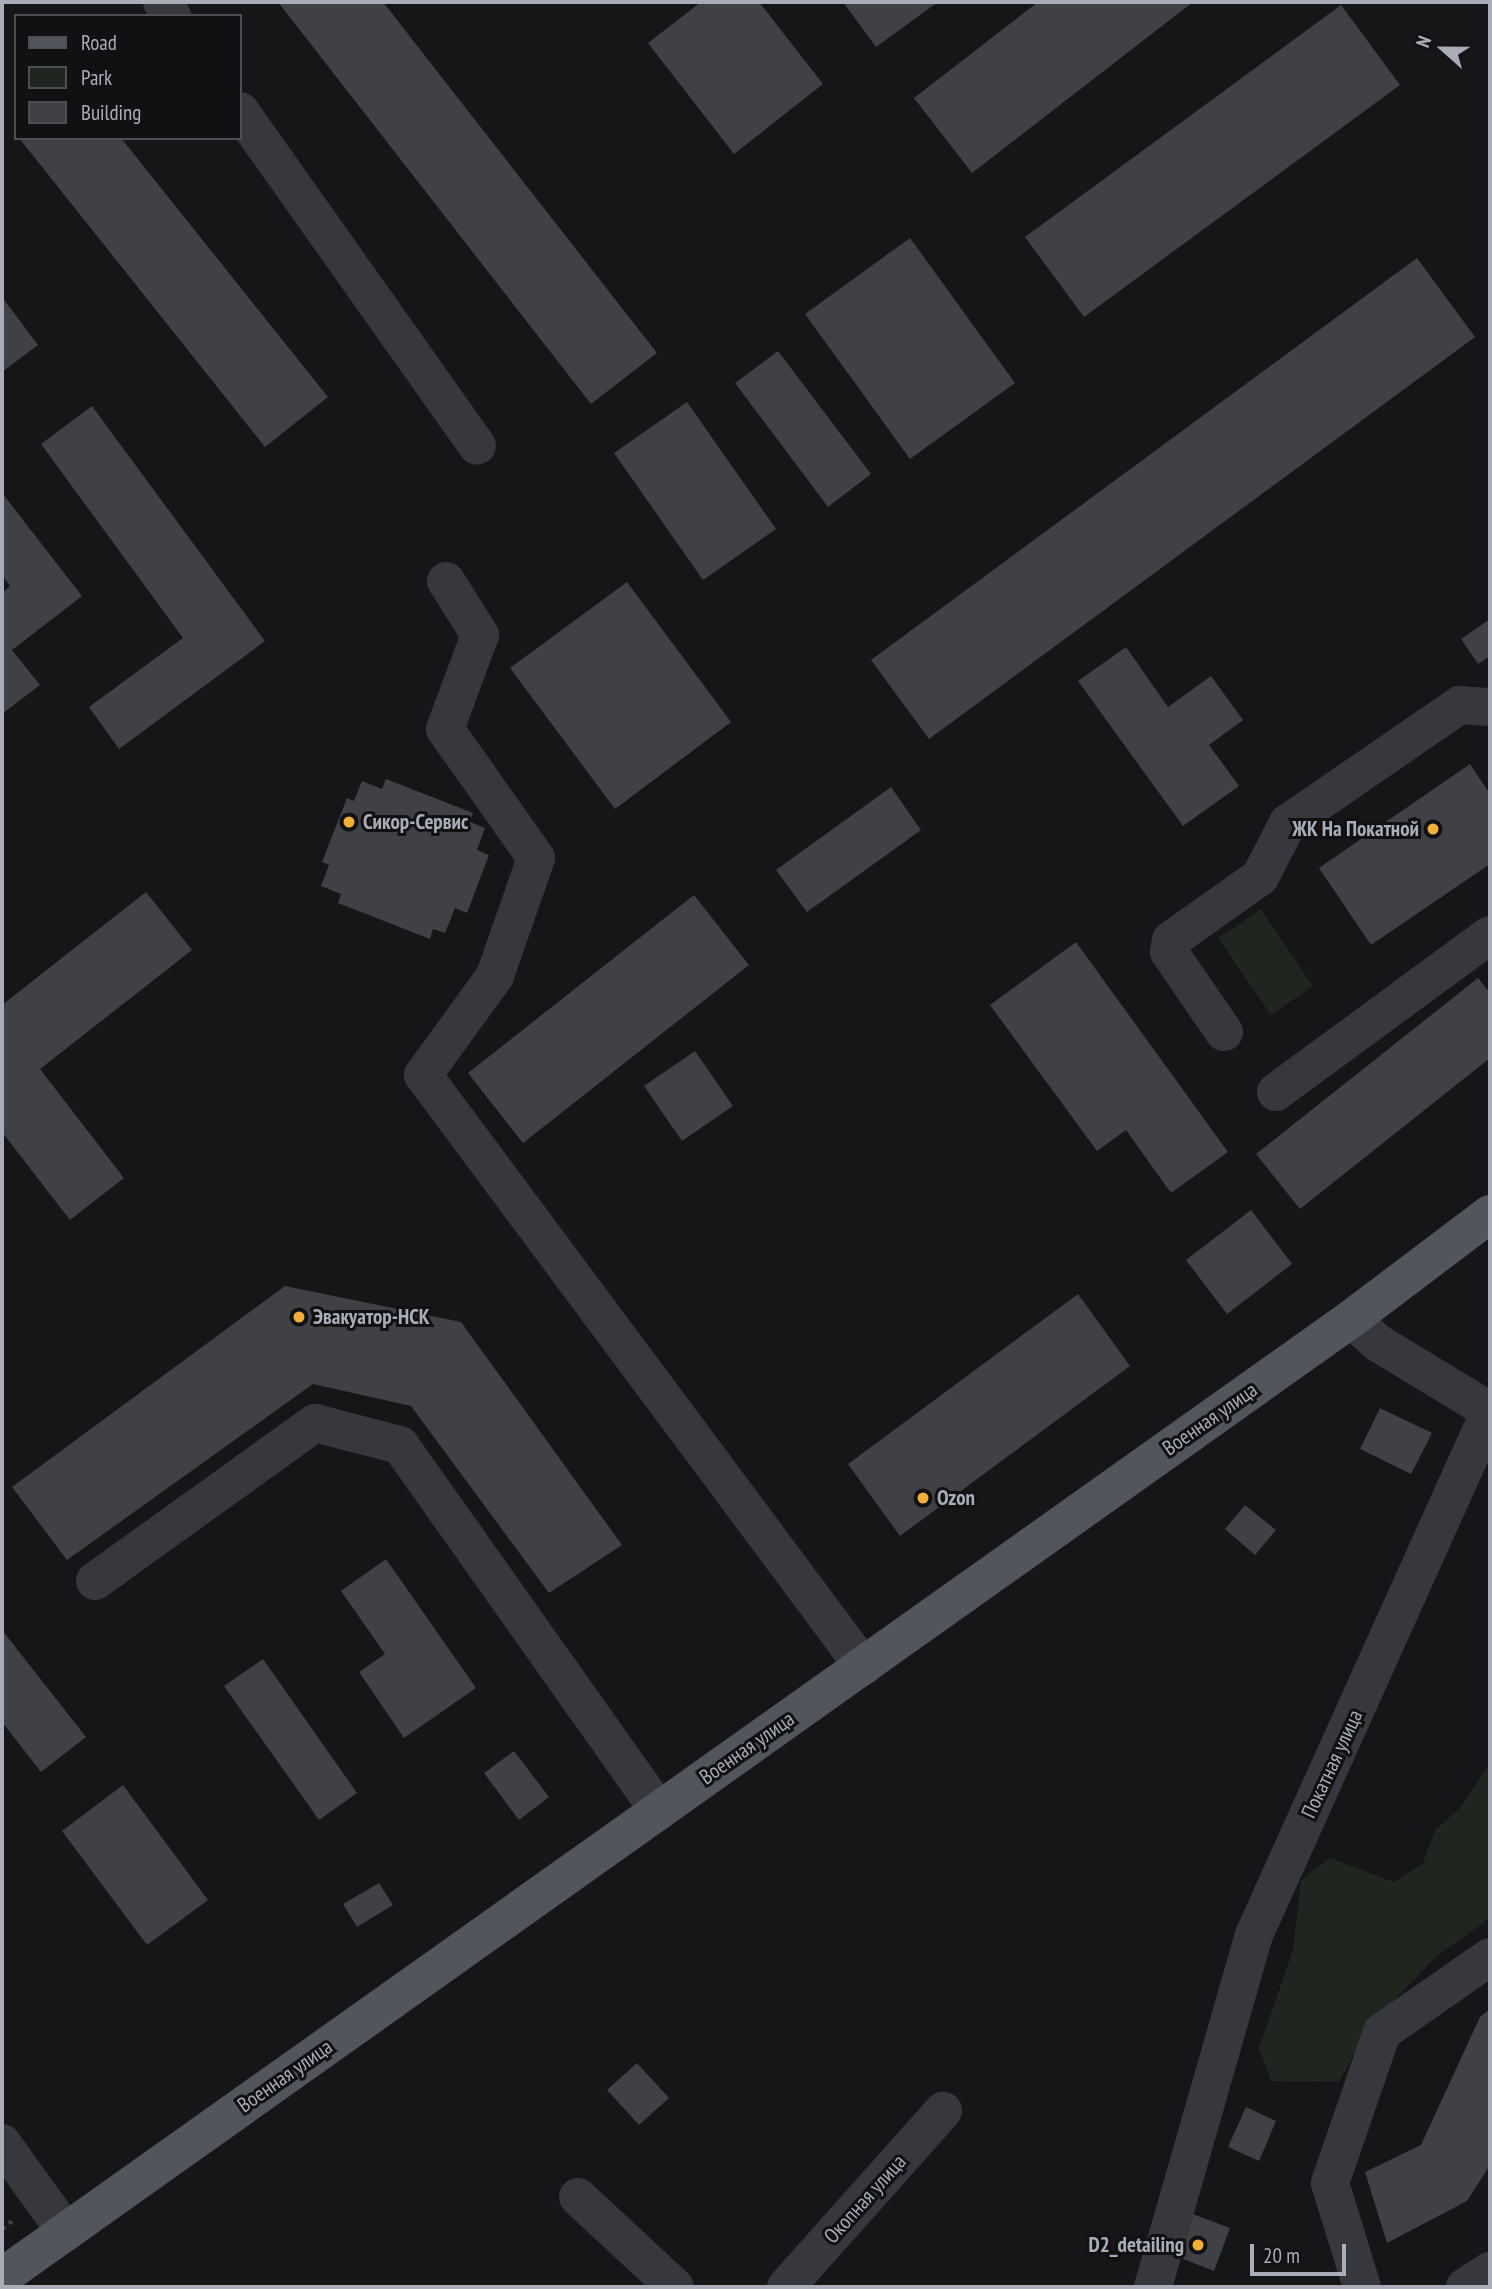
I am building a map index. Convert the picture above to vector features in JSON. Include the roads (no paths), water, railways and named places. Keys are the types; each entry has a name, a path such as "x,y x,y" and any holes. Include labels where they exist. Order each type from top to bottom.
{"main road":[{"name":"Военная улица","path":"2,2277 1351,1319 1490,1214"}],"street":[{"path":"242,114 477,446"},
{"path":"446,581 480,635 445,729 536,858 495,976 423,1075 863,1666"},
{"path":"1224,1032 1169,952 1171,940 1256,881 1288,823 1460,705 1490,707"},
{"path":"1276,1092 1490,934"},
{"name":"Покатная улица","path":"1153,2287 1254,1936 1490,1411 1378,1343 1351,1319"},
{"path":"95,1581 315,1423 400,1444 659,1811"},
{"path":"1362,2287 1331,2183 1382,2032 1490,1957"},
{"name":"Окопная улица","path":"786,2287 943,2111"},
{"path":"2,2143 66,2232"},
{"path":"579,2197 675,2287"},
{"path":"1465,2287 1490,2271"}],"place":[{"name":"Сикор-Сервис","path":"349,822"},
{"name":"ЖК На Покатной","path":"1433,829"},
{"name":"Эвакуатор-НСК","path":"299,1317"},
{"name":"Ozon","path":"923,1498"},
{"name":"D2_detailing","path":"1198,2245"}]}
